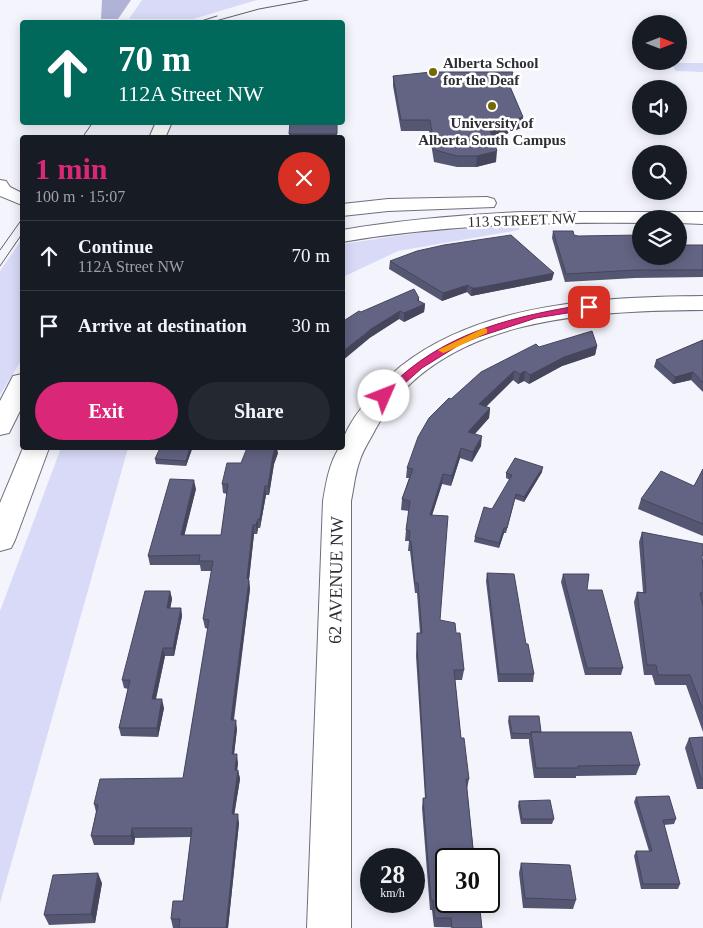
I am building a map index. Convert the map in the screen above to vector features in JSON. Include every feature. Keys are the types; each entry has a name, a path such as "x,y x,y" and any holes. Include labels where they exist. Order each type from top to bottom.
{"main road":[{"path":"0,184 4,191 20,199"},
{"name":"113 STREET NW","path":"345,210 388,205 448,203 703,204"},
{"path":"0,206 20,216"},
{"name":"113 STREET NW","path":"345,236 460,222 553,218 703,218"},
{"name":"62 AVENUE NW","path":"329,928 337,502 348,454 370,414 400,380 418,366 456,343 514,320 556,311 601,305 651,302 703,303"},
{"path":"0,427 20,385"},
{"path":"0,540 35,450"}],"shaded area":[{"path":"102,0 131,0 118,19 101,19"},
{"path":"142,0 257,0 193,19 129,19"},
{"path":"688,63 703,63 703,72 676,71 688,70"},
{"path":"519,225 519,230 398,251 345,276 345,244 424,232"},
{"path":"20,242 20,362 0,395 0,271"},
{"path":"60,450 127,450 0,903 0,611"}],"building":[{"name":"Alberta School for the Deaf","path":"431,72 513,72 508,82 523,117 490,130 497,151 477,156 457,156 435,150 430,120 401,120 393,76"},
{"path":"290,125 337,125 337,134 289,134"},
{"path":"553,231 573,231 574,235 578,236 632,235 632,265 687,265 687,245 703,245 703,270 636,270 566,274"},
{"path":"511,235 554,273 477,288 472,288 468,285 443,293 390,261 417,251 444,245"},
{"path":"414,289 419,298 417,300 425,304 404,313 400,311 371,329 345,350 345,320 359,311 361,312"},
{"path":"592,331 597,346 564,357 530,375 525,371 520,374 514,371 479,404 490,408 468,432 482,436 473,452 461,448 452,476 443,474 430,515 448,516 440,620 455,623 456,633 460,633 464,670 454,670 461,738 464,738 469,779 466,779 473,848 435,848 435,913 480,913 482,928 452,928 451,918 435,918 433,900 431,900 423,798 426,798 417,645 417,633 422,633 418,583 415,583 411,541 409,541 410,531 406,530 410,501 402,499 413,469 407,468 418,437 429,418 449,398 451,399 481,372 536,344 539,347"},
{"path":"703,340 703,383 693,372 675,377 656,360"},
{"path":"159,450 189,450 186,461 155,459"},
{"path":"246,450 274,450 268,486 265,486 260,519 258,519 256,525 253,525 247,578 249,580 231,720 236,720 232,754 237,754 235,770 238,770 232,814 238,814 226,928 179,928 180,919 171,919 173,901 183,901 192,828 132,828 131,836 91,836 98,805 94,804 100,779 183,778 209,620 203,619 213,561 199,561 200,555 148,556 170,479 194,480 181,535 221,535 228,484 222,484 227,463 241,463"},
{"path":"515,458 543,467 524,497 516,494 507,528 504,528 499,543 475,537 484,507 492,509 512,475 506,473"},
{"path":"703,469 703,524 641,499 661,471 694,486"},
{"path":"642,532 703,544 703,593 700,593 703,606 703,710 690,675 658,675 656,665 647,665 637,592 646,593"},
{"path":"487,573 514,574 526,644 528,644 534,674 499,674"},
{"path":"563,574 589,574 587,590 602,590 623,668 587,668"},
{"path":"145,591 170,591 167,608 181,608 173,648 163,648 152,699 162,699 157,728 119,728 130,680 122,680"},
{"path":"509,716 539,716 541,732 531,732 531,734 512,733"},
{"path":"531,732 631,732 640,765 536,768"},
{"path":"703,737 703,779 701,779 689,738"},
{"path":"669,796 676,819 663,820 680,884 643,884 636,851 652,851 636,797"},
{"path":"550,800 554,819 522,819 519,801"},
{"path":"521,863 570,865 576,900 525,898"},
{"path":"98,873 91,914 44,915 53,875"}],"tram line":[{"path":"219,20 259,9 308,0"},
{"path":"204,20 217,16"},
{"path":"84,135 91,125"},
{"path":"0,250 20,222"},
{"path":"0,266 20,237"}],"slow traffic":[{"path":"443,350 484,331"}],"place":[{"name":"Alberta School for the Deaf","path":"433,72"},
{"name":"University of Alberta South Campus","path":"492,106"}],"route":[{"path":"384,396 418,366 474,334 514,320 556,311 589,307"}]}
